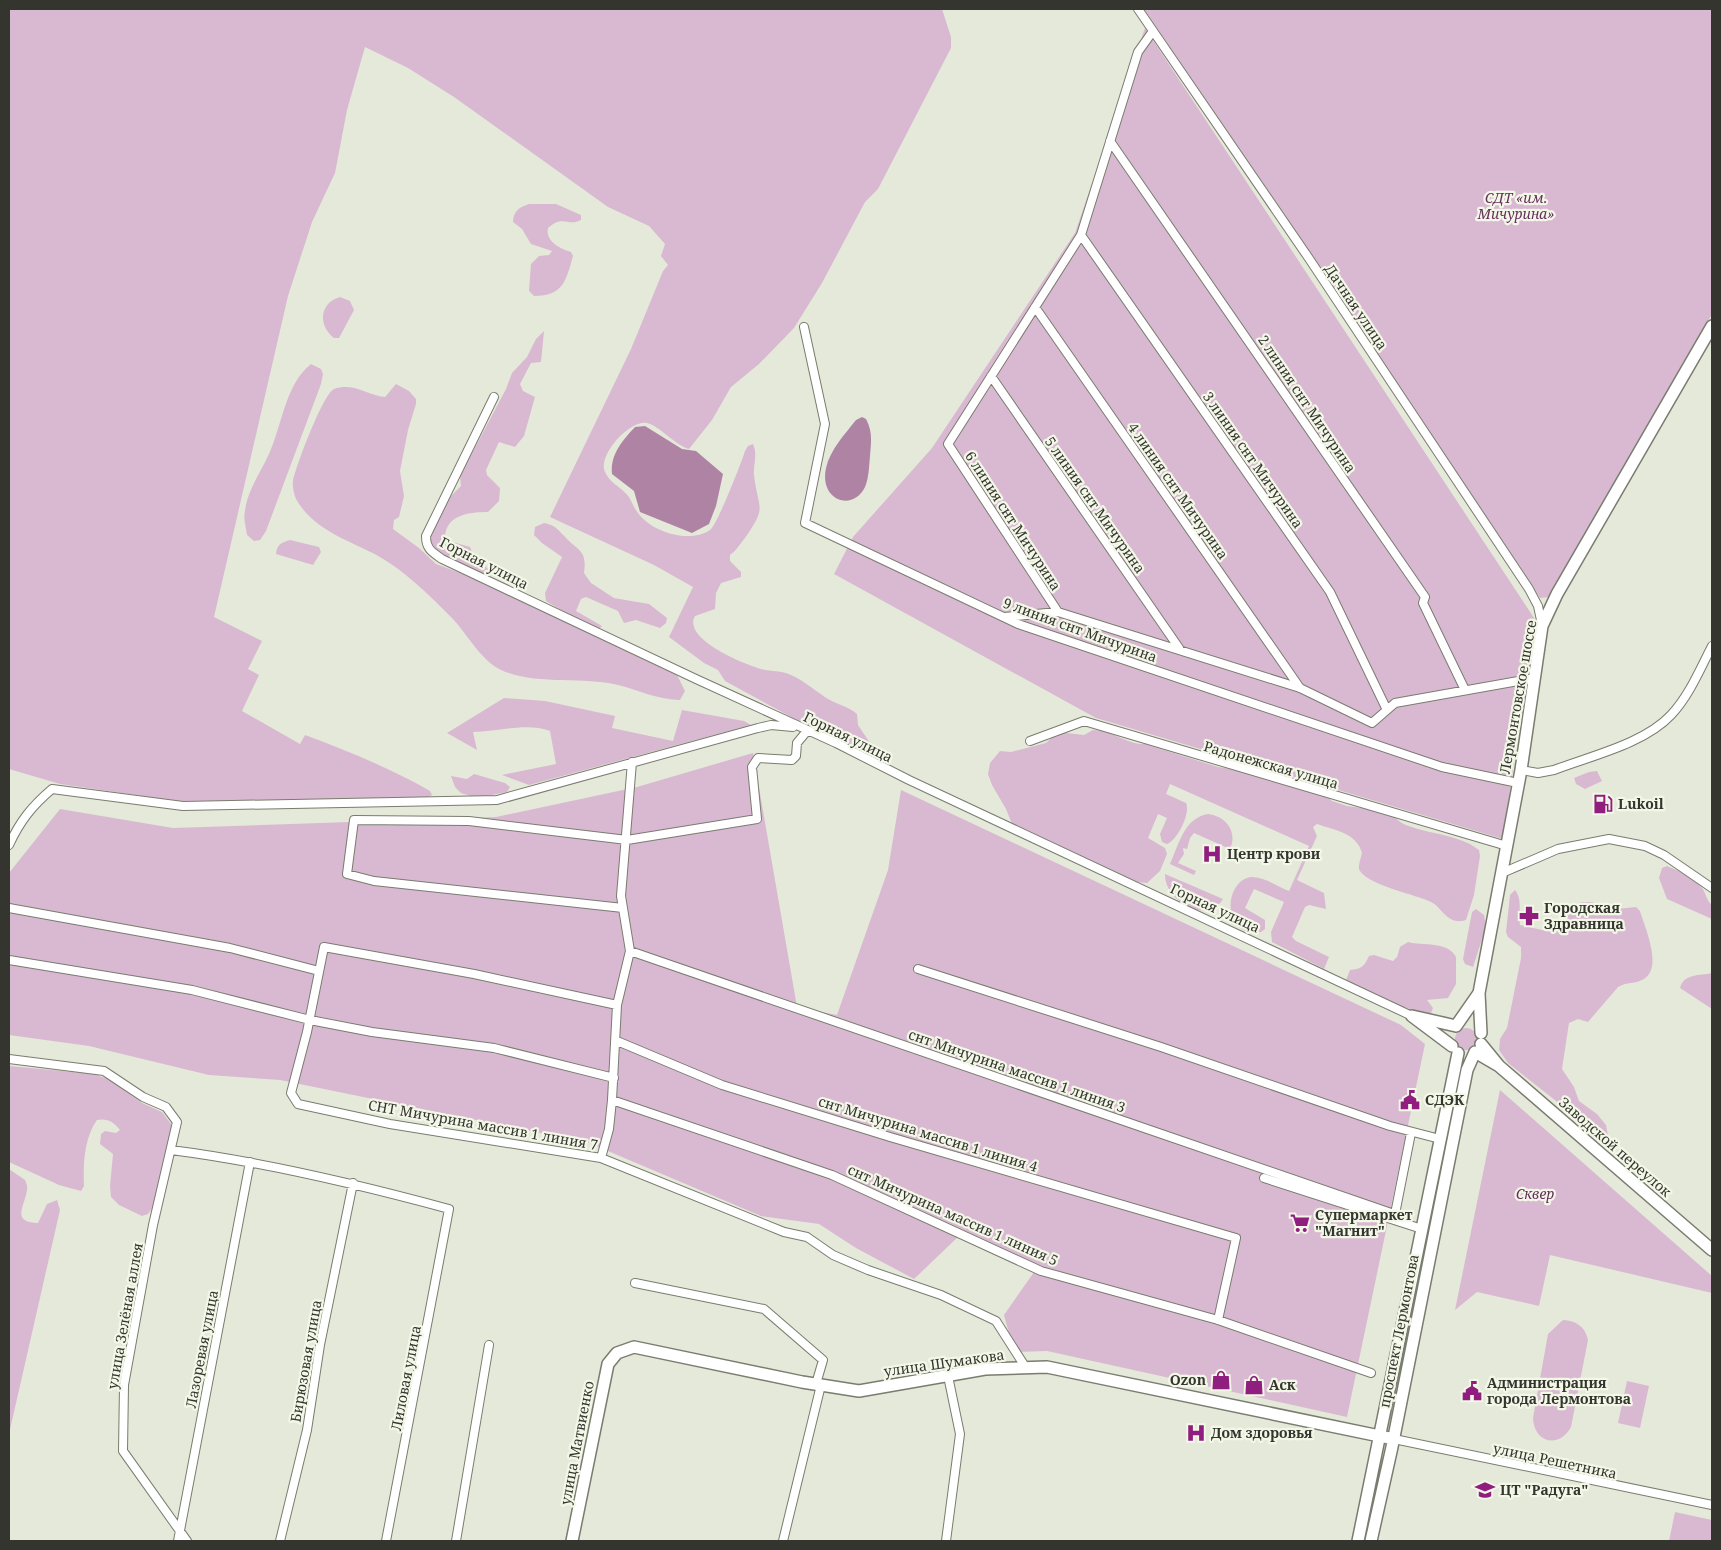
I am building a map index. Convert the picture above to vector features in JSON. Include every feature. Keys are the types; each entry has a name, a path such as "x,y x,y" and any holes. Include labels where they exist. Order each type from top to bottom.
{"street":[{"name":"Дачная улица","path":"1138,9 1529,590 1538,606 1542,626"},
{"path":"991,376 1081,235 1138,52 1153,31"},
{"name":"2 линия снт Мичурина","path":"1110,140 1425,597 1423,603 1465,690"},
{"name":"3 линия снт Мичурина","path":"1081,235 1330,592 1387,710"},
{"name":"4 линия снт Мичурина","path":"1035,307 1300,688"},
{"name":"Лермонтовское шоссе","path":"1479,993 1521,770 1542,626 1557,594 1712,326"},
{"name":"9 линия снт Мичурина","path":"804,327 825,424 805,523 1018,624 1442,767 1518,783"},
{"name":"6 линия снт Мичурина","path":"991,376 948,444 1058,612"},
{"name":"5 линия снт Мичурина","path":"991,376 1179,648"},
{"name":"Горная улица","path":"494,397 426,536 426,546 430,551 442,559 1412,1016"},
{"path":"1004,618 1058,612 1179,648 1300,688 1372,723 1395,703 1535,678"},
{"path":"1521,770 1538,773 1554,770 1652,731 1670,716 1679,705 1712,646"},
{"name":"Радонежская улица","path":"1030,741 1084,721 1507,846"},
{"path":"9,845 20,822 52,789 183,806 497,800 772,725 807,731 797,743 796,756 792,760 758,758 752,767 757,819 627,840 468,821 354,820 347,874 374,881 623,908"},
{"path":"601,1158 609,1130 617,1041 617,1005 630,951 621,896 632,762"},
{"path":"1502,873 1558,850 1609,839 1645,846 1664,855 1712,888"},
{"path":"9,908 230,948 319,970"},
{"path":"310,1020 324,947 474,974 617,1005"},
{"name":"снт Мичурина массив 1 линия 3","path":"630,951 1396,1214 1411,1133"},
{"path":"9,960 192,990 310,1020 372,1032 494,1048 614,1078"},
{"path":"918,969 1161,1047 1411,1133 1440,1139"},
{"path":"1412,1016 1455,1049 1466,1055 1479,1043 1479,993"},
{"path":"1455,1049 1451,1033 1479,993"},
{"path":"1412,1016 1456,1026 1470,1023 1479,1043"},
{"name":"СНТ Мичурина массив 1 линия 7","path":"310,1020 291,1093 298,1104 390,1124 601,1158 784,1232 807,1238 833,1255 850,1263 941,1295 996,1321 1026,1368"},
{"name":"снт Мичурина массив 1 линия 4","path":"617,1041 722,1085 890,1137 1236,1238 1218,1320"},
{"name":"Заводской переулок","path":"1479,1043 1499,1066 1712,1250"},
{"name":"проспект Лермонтова","path":"1371,1541 1394,1439 1467,1070 1479,1043"},
{"name":"проспект Лермонтова","path":"1358,1541 1440,1139 1455,1049"},
{"name":"улица Зелёная аллея","path":"9,1059 104,1071 143,1097 166,1107 177,1122 153,1225 124,1385 123,1451 187,1541"},
{"path":"1467,1070 1479,1064 1499,1066"},
{"name":"снт Мичурина массив 1 линия 5","path":"612,1100 832,1175 1041,1271 1218,1320 1371,1373"},
{"path":"171,1150 250,1162 353,1183"},
{"name":"Лазоревая улица","path":"178,1541 250,1162"},
{"path":"1264,1178 1422,1229"},
{"name":"Лиловая улица","path":"353,1183 449,1209 386,1541"},
{"name":"Бирюзовая улица","path":"280,1541 307,1430 320,1345 353,1183"},
{"path":"635,1283 764,1309 823,1360 783,1541"},
{"path":"456,1541 489,1345"},
{"name":"улица Шумакова","path":"617,1352 634,1347 859,1391 985,1369 1047,1367 1394,1439"},
{"name":"улица Матвиенко","path":"572,1541 608,1364 617,1352"},
{"path":"946,1541 960,1434 948,1376"},
{"name":"улица Решетника","path":"1394,1439 1712,1505"}],"green space":[{"path":"9,9 942,9 951,37 951,48 878,189 865,202 822,283 794,328 759,364 731,387 712,420 689,449 683,447 652,425 640,423 618,438 604,462 604,469 608,478 626,493 644,520 652,526 671,534 692,536 710,530 713,526 729,494 745,451 748,446 753,444 755,452 754,475 760,507 759,513 745,538 730,555 730,561 741,572 741,577 721,583 716,593 715,609 695,616 693,625 697,633 706,642 729,656 761,669 784,672 791,675 830,700 857,714 858,725 870,743 868,748 864,751 854,747 793,718 725,681 718,670 704,663 669,637 693,587 654,565 550,517 631,349 663,271 668,265 661,256 665,244 649,226 608,207 454,97 408,68 365,47 347,110 335,173 312,222 288,296 214,617 262,641 248,669 259,675 242,711 300,744 305,735 321,741 369,760 400,775 430,791 432,795 428,797 183,802 60,784 9,769"},
{"name":"СДТ «им. Мичурина»","path":"1144,9 1712,9 1712,314 1551,597 1540,598"},
{"path":"1145,28 1534,618 1503,839 1096,718 834,574 853,537 932,448 1075,233"},
{"path":"529,204 556,204 581,215 581,220 576,222 562,221 548,228 551,241 558,247 571,252 573,256 562,285 557,290 544,295 534,296 529,291 531,264 539,256 549,255 552,251 531,244 522,229 513,222 514,215 518,210"},
{"path":"340,297 350,301 354,310 339,338 334,338 325,327 323,315 328,304"},
{"path":"544,331 541,362 531,363 520,384 523,391 535,397 524,436 515,447 499,442 486,470 487,475 500,488 499,501 488,512 467,514 455,519 446,529 445,537 449,541 470,547 475,560 489,569 487,576 481,575 440,555 432,547 430,539 447,500 461,486 460,476 506,389 512,373 527,357 536,339"},
{"path":"311,364 321,369 323,374 321,384 266,531 260,540 254,541 247,535 245,523 244,514 248,497 272,446 289,395 302,373"},
{"path":"396,384 409,391 416,399 416,404 408,430 400,471 404,496 399,517 394,520 393,529 419,548 436,564 463,574 677,675 685,691 680,700 672,700 603,682 542,679 512,674 499,669 479,652 457,623 407,576 379,556 327,530 305,512 296,499 293,481 310,431 329,394 334,389 347,387 385,397"},
{"path":"544,523 552,525 582,553 585,566 584,573 591,583 614,598 649,604 667,618 666,623 660,628 636,620 624,623 618,611 586,597 581,599 576,611 602,626 599,629 571,616 546,601 545,593 562,557 534,535 535,527"},
{"path":"290,540 319,547 321,552 313,565 276,554 280,544"},
{"path":"504,698 545,701 615,716 612,728 673,741 682,710 744,721 751,725 529,785 502,775 556,764 550,731 541,728 522,727 473,732 477,750 447,733"},
{"path":"1093,730 1107,732 1138,744 1145,744 1218,767 1239,770 1256,768 1268,771 1321,790 1332,801 1347,806 1362,808 1371,802 1383,806 1406,825 1470,844 1479,850 1480,856 1474,895 1466,920 1459,921 1449,918 1431,902 1383,885 1365,876 1359,869 1362,853 1355,841 1344,833 1317,824 1313,827 1317,836 1297,880 1324,893 1326,909 1309,905 1305,907 1292,937 1296,941 1329,957 1324,969 1272,942 1271,932 1284,902 1254,889 1245,908 1265,920 1265,929 1261,932 1248,931 1238,926 1233,918 1231,908 1232,897 1236,887 1243,880 1252,877 1266,880 1289,891 1309,846 1170,784 1166,794 1186,803 1187,813 1179,832 1167,844 1162,842 1160,834 1167,818 1158,814 1148,838 1165,848 1167,854 1160,871 1147,883 1137,882 1012,824 988,774 990,763 1000,751 1011,752 1046,743 1058,732 1084,735"},
{"path":"753,753 797,1007 837,1015 888,870 901,790 1401,1025 1425,1044 1347,1417 1047,1351 1014,1352 1004,1315 1039,1265 960,1235 914,1279 856,1248 819,1224 761,1216 589,1143 280,1080 209,1075 89,1046 9,1035 9,873 60,809 173,828 496,817 637,787"},
{"path":"1597,771 1602,781 1585,789 1576,784 1574,778"},
{"path":"474,774 505,783 510,787 507,792 477,798 461,793 455,787 451,776 467,779"},
{"path":"1208,814 1220,818 1229,826 1232,837 1230,849 1194,833 1190,838 1187,849 1183,848 1184,854 1178,863 1196,871 1194,875 1170,864 1183,833 1188,826 1200,816"},
{"path":"1667,866 1681,872 1702,888 1712,905 1712,919 1667,899 1659,878 1662,868"},
{"path":"1165,874 1223,899 1216,907 1207,910 1197,910 1188,906 1171,893"},
{"path":"1515,890 1520,903 1520,925 1556,933 1565,908 1581,902 1592,902 1608,910 1636,907 1640,911 1651,947 1652,966 1649,973 1641,981 1618,987 1588,1022 1578,1019 1569,1023 1562,1069 1574,1087 1579,1101 1597,1114 1606,1125 1608,1136 1603,1138 1508,1063 1499,1050 1500,1039 1507,1028 1521,958 1521,947 1508,937 1506,932 1510,895"},
{"path":"1476,909 1484,915 1486,927 1473,967 1465,964 1463,959 1472,912"},
{"path":"1408,942 1441,946 1447,948 1456,957 1456,984 1448,998 1427,1000 1433,1008 1431,1013 1427,1015 1401,1006 1346,980 1350,970 1362,967 1369,956 1374,955 1393,961 1397,957 1400,947"},
{"path":"1712,973 1712,1009 1680,988 1682,983 1689,977"},
{"path":"1466,1028 1474,1031 1477,1039 1474,1047 1466,1050 1458,1047 1455,1039 1458,1031"},
{"path":"9,1066 94,1074 108,1079 142,1103 162,1112 171,1124 171,1145 161,1170 154,1206 148,1214 142,1216 119,1205 111,1197 110,1186 113,1154 100,1144 101,1134 105,1131 116,1133 120,1130 110,1121 97,1120 89,1135 84,1161 84,1186 81,1191 59,1185 9,1162"},
{"path":"1458,1071 1461,1072 1416,1298 1413,1297"},
{"name":"Сквер","path":"1500,1090 1712,1276 1712,1293 1550,1255 1539,1306 1477,1292 1455,1310"},
{"path":"9,1169 25,1180 27,1185 21,1215 23,1219 38,1223 47,1204 57,1200 60,1210 9,1434"},
{"path":"1563,1320 1579,1325 1585,1331 1588,1340 1571,1427 1560,1438 1548,1440 1542,1438 1538,1433 1534,1426 1533,1418 1548,1334"},
{"path":"1408,1321 1411,1322 1391,1419 1388,1419"},
{"path":"1627,1381 1649,1386 1640,1428 1618,1423"},
{"path":"1380,1457 1383,1458 1366,1541 1363,1541"},
{"path":"1675,1512 1712,1520 1712,1541 1669,1541"}],"shaded area":[{"path":"862,417 866,419 871,437 868,476 865,487 860,495 846,501 832,495 827,488 825,479 826,468 838,442 856,420"},
{"path":"645,426 682,449 696,451 723,474 716,506 709,524 692,533 640,512 634,491 612,474 615,454 621,443 635,427"}],"place":[{"name":"Lukoil","path":"1603,804"},
{"name":"Центр крови","path":"1212,854"},
{"name":"Городская Здравница","path":"1529,916"},
{"name":"СДЭК","path":"1410,1100"},
{"name":"Супермаркет \"Магнит\"","path":"1300,1223"},
{"name":"Ozon","path":"1221,1380"},
{"name":"Аск","path":"1254,1385"},
{"name":"Администрация города Лермонтова","path":"1472,1391"},
{"name":"Дом здоровья","path":"1196,1433"},
{"name":"ЦТ \"Радуга\"","path":"1485,1490"}]}
